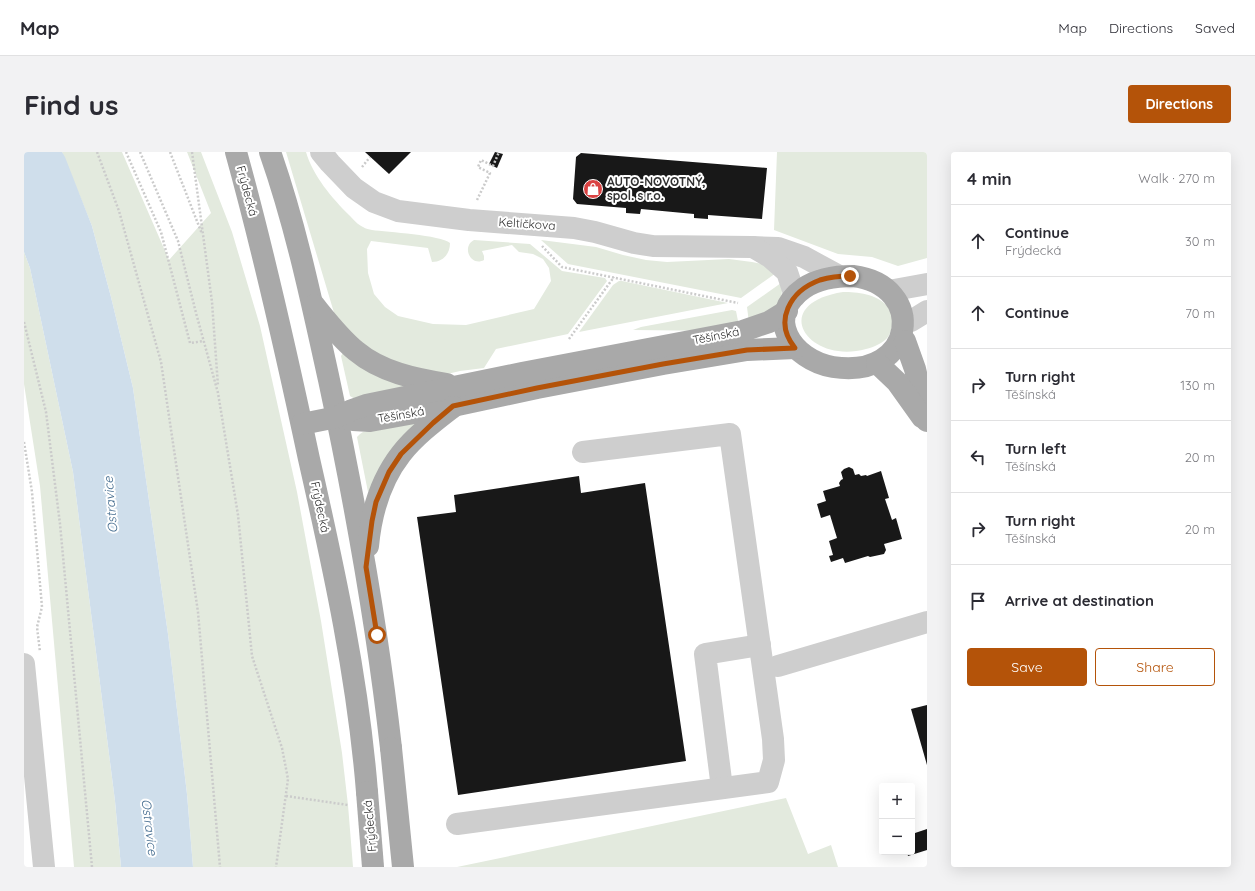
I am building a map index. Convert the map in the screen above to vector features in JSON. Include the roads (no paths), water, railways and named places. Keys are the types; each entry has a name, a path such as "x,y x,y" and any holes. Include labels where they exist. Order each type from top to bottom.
{"main road":[{"name":"Frýdecká","path":"236,152 253,212 302,424 333,568 349,652 363,750 373,867"},
{"path":"270,152 281,183 312,303 337,417 366,567 377,635 392,748 403,867"},
{"name":"Těšínská","path":"302,424 337,417 370,421 455,396 522,373 743,331 769,322 791,303 804,289 816,282 839,276 868,278 882,283 894,290 905,302 914,324 915,369 927,421"},
{"path":"312,303 340,336 356,351 372,362 398,374 428,381 455,396 433,423 406,449 389,472 376,502 366,567"},
{"path":"791,303 785,322 789,339 795,348 811,360 833,367 854,368 877,363 892,355 900,347 914,324"},
{"name":"Těšínská","path":"455,396 537,388 747,350 795,348"},
{"path":"877,363 897,382 927,424"}],"street":[{"name":"Keltičkova","path":"321,152 354,188 374,202 398,211 464,219 574,228 595,232 634,243 653,246 778,248 804,257 839,276"},
{"name":"Keltičkova","path":"752,247 770,257 787,272 791,303"},
{"path":"894,290 927,284"},
{"path":"457,824 768,782 774,760 773,740 730,434 584,452"},
{"path":"778,666 927,622"},
{"path":"722,788 705,654 760,645"},
{"path":"24,664 44,867"}],"water":[{"name":"Ostravice","path":"24,152 62,152 65,157 92,226 133,388 168,634 187,794 193,867 121,867 115,801 73,472 30,268 24,252"}],"place":[{"name":"AUTO-NOVOTNÝ, spol. s r.o.","path":"593,189"}]}
